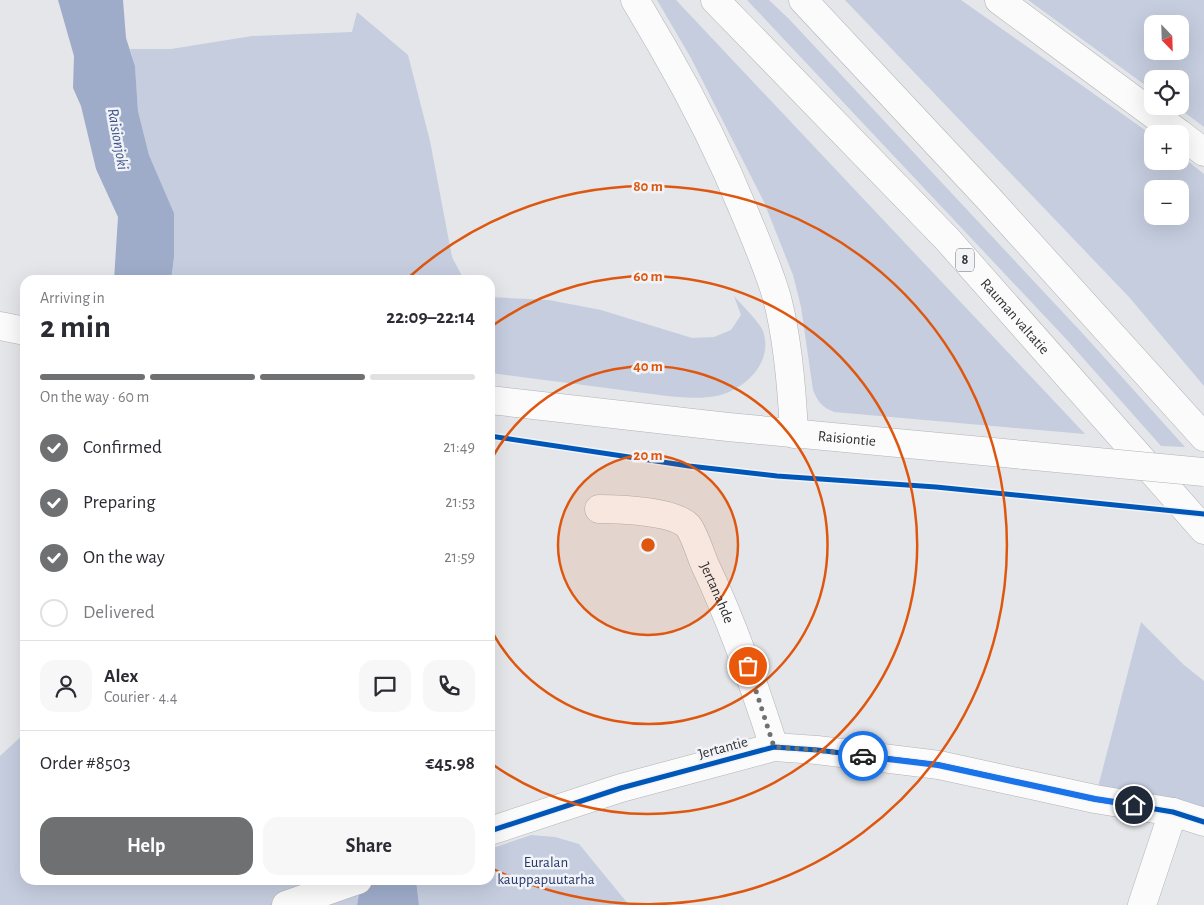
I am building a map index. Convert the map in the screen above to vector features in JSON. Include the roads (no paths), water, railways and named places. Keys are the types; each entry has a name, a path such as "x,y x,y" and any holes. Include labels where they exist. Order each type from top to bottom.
{"main road":[{"path":"634,0 674,67 704,124 731,179 764,258 777,299 783,329 794,434"},
{"name":"Rauman valtatie","path":"714,0 948,240 1204,530"},
{"path":"803,0 989,199 1204,437"},
{"path":"999,0 1168,125"},
{"path":"1189,141 1204,152"},
{"path":"0,326 20,330"},
{"name":"Raisiontie","path":"495,401 794,434 1204,472"},
{"name":"Jertanahde","path":"599,509 641,510 678,520 688,526 715,585 748,666 774,747"},
{"name":"Jertantie","path":"495,829 621,788 774,747 817,750 938,765 1095,799 1173,812 1204,822"},
{"path":"1142,905 1173,812"},
{"path":"286,905 345,885"}],"water":[{"name":"Raisionjoki","path":"58,0 123,0 126,38 135,66 138,111 149,155 174,213 174,258 172,275 114,275 118,217 96,169 81,106 73,88 74,56"},
{"path":"356,885 417,885 419,905 357,905 359,894"}],"park label":[{"name":"Euralan kauppapuutarha","path":"546,870"}]}
